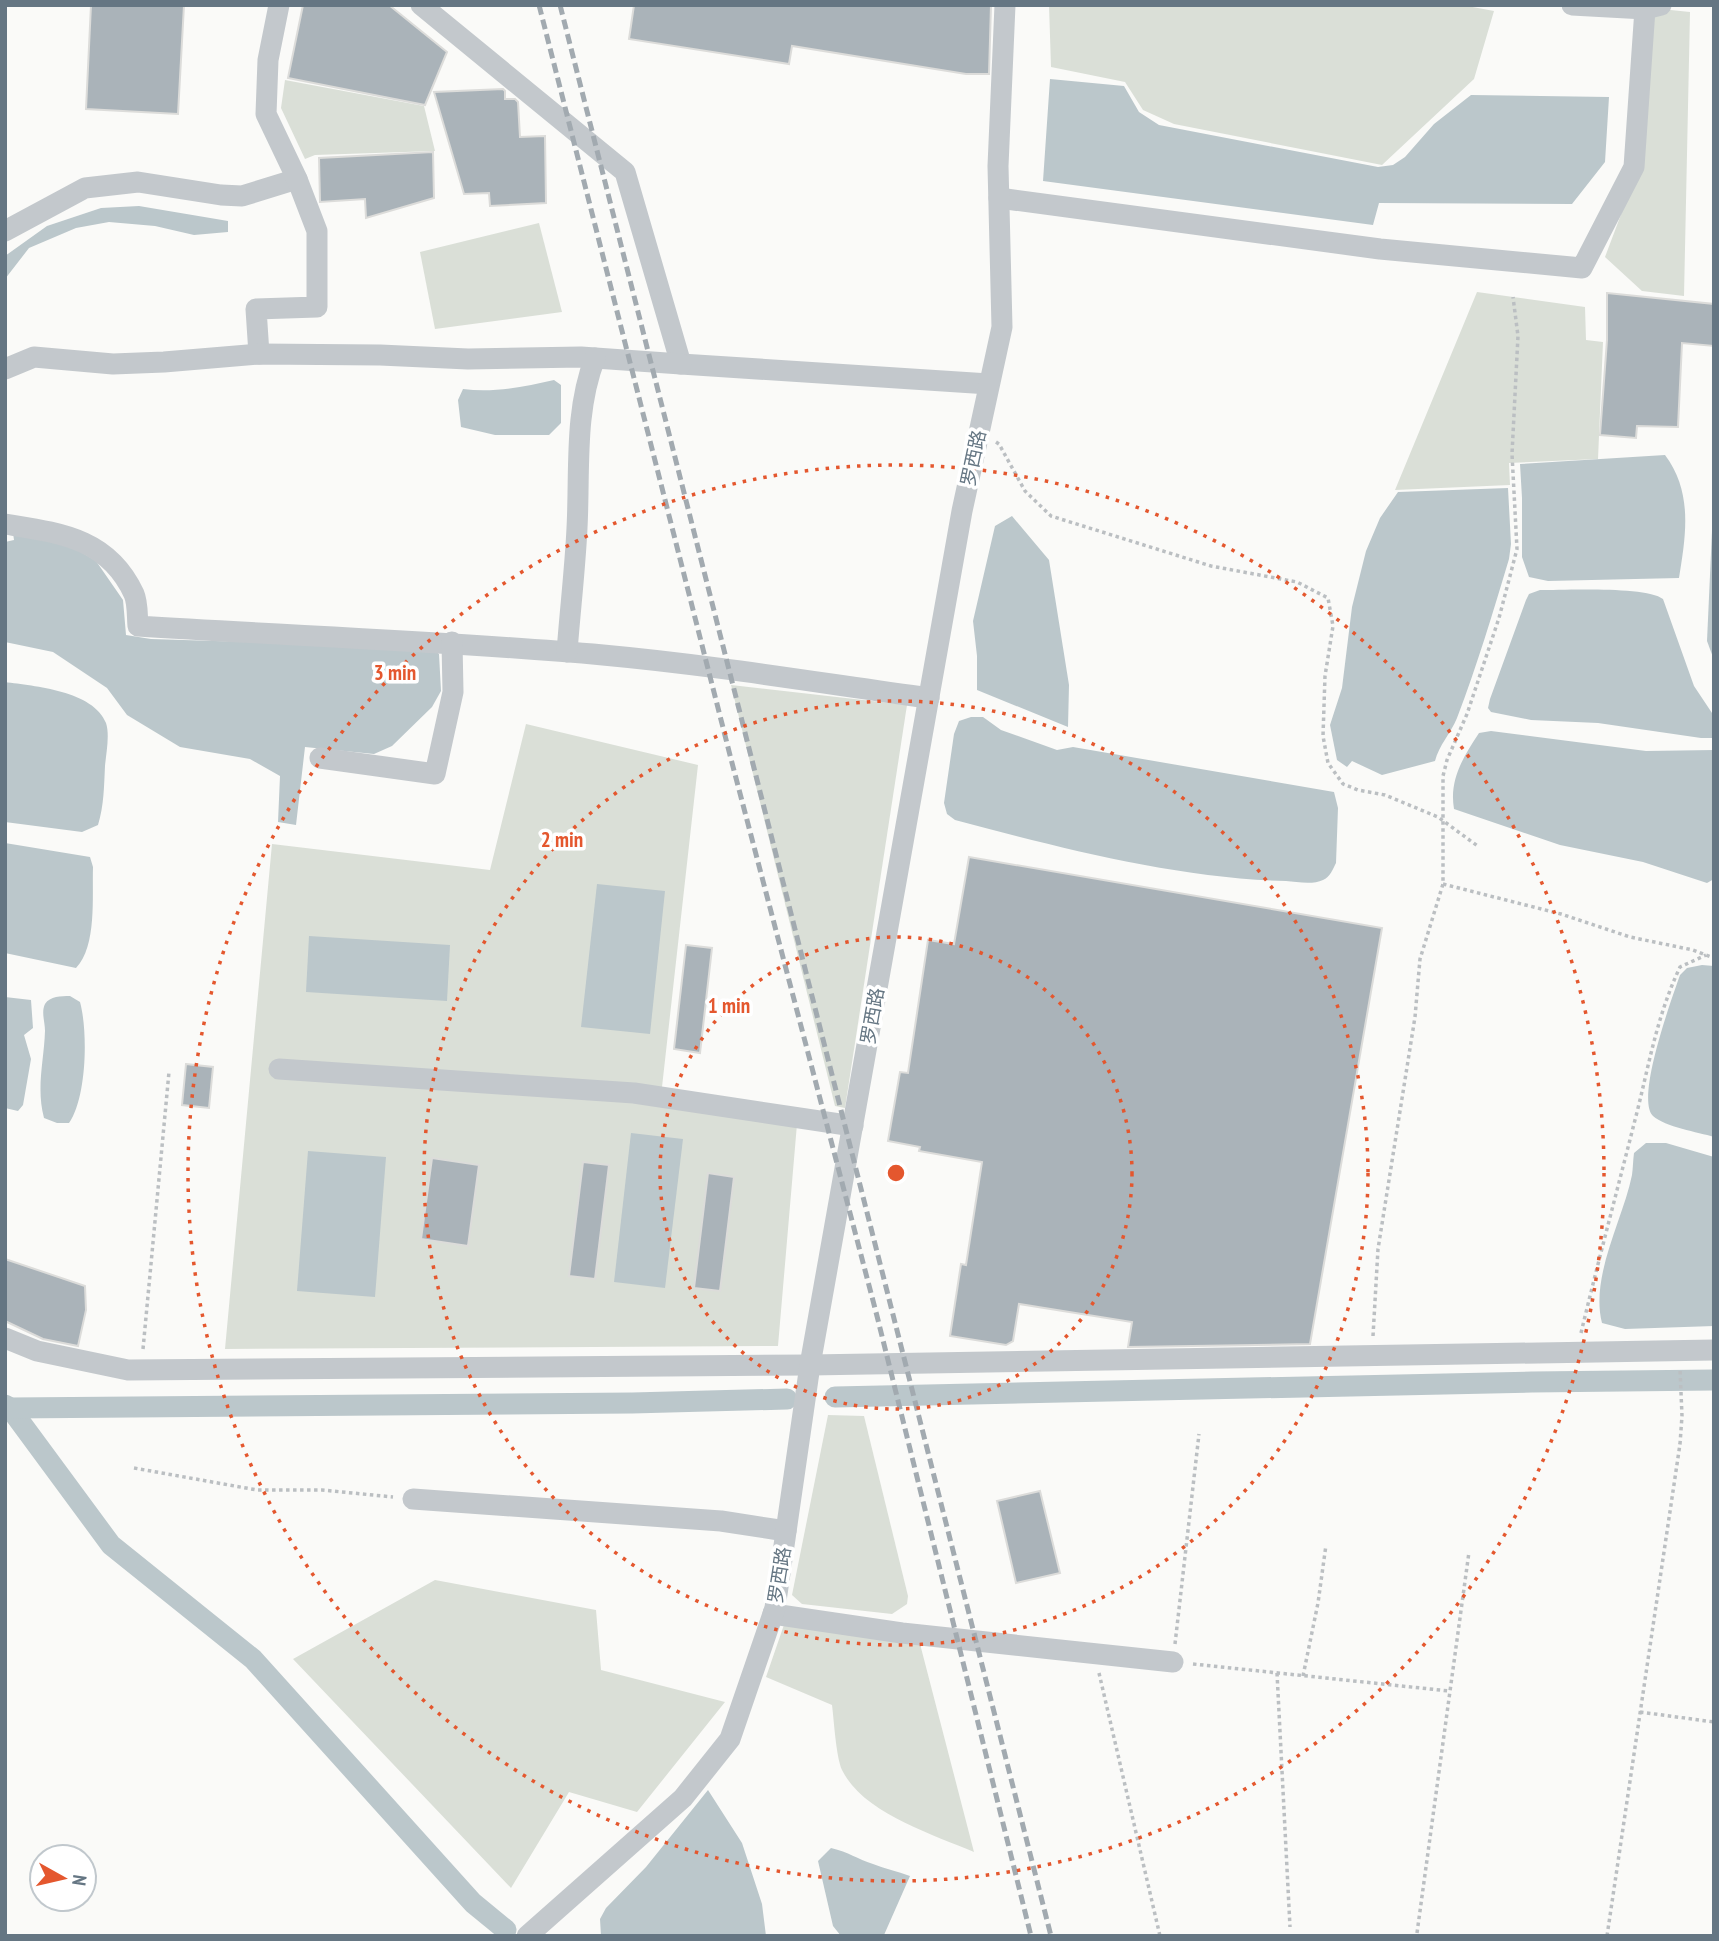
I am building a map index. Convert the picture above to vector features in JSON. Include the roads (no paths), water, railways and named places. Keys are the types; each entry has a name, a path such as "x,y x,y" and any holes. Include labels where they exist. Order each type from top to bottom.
{"street":[{"path":"260,354 256,309 317,307 317,231 298,179 266,114 268,60 279,5"},
{"path":"421,5 625,172 681,364"},
{"name":"罗西路","path":"527,1936 683,1798 730,1740 773,1614 810,1365 961,510 1002,327 999,198 1005,5"},
{"path":"999,198 1380,249 1582,268 1634,167 1653,7 1572,5"},
{"path":"5,231 85,188 138,182 242,196 298,179"},
{"path":"5,369 34,357 126,363 260,354 468,359 595,358 989,384"},
{"path":"566,652 577,530 579,430 586,380 595,358"},
{"path":"5,524 58,532 89,544 113,561 135,596 138,626 452,642 566,652 929,698"},
{"path":"320,758 435,774 453,692 452,642"},
{"path":"279,1069 634,1093 853,1126"},
{"path":"5,1338 37,1351 128,1370 810,1365 1714,1350"},
{"path":"412,1499 721,1521 786,1531"},
{"path":"773,1614 902,1633 1173,1662"}],"waterway":[{"path":"835,1397 1714,1380"},
{"path":"10,1408 632,1403 787,1399"},
{"path":"5,1405 10,1408 111,1545 253,1659 473,1903 506,1930"}],"railway":[{"path":"539,5 731,759 877,1316 1031,1936"},
{"path":"560,5 1051,1936"}]}
